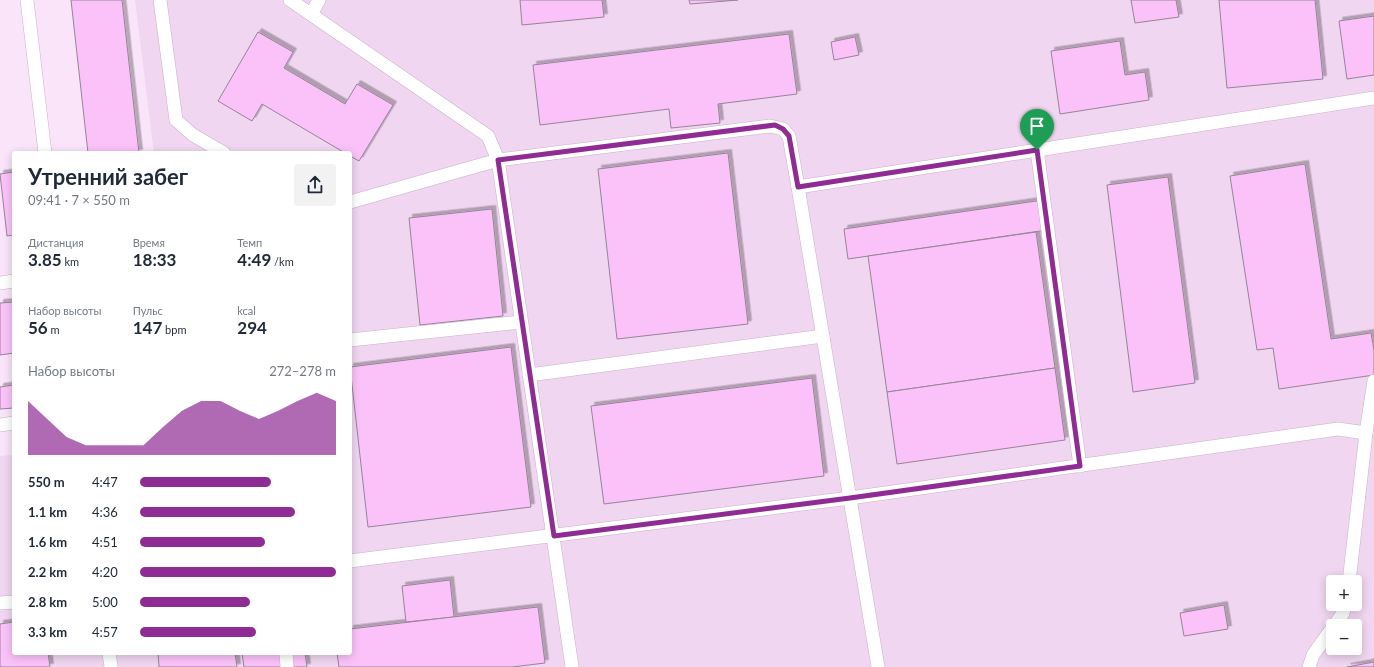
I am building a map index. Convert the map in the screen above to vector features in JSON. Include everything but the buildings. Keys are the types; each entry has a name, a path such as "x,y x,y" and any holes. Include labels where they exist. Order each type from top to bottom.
{"lane":[{"path":"27,0 45,151"},
{"path":"160,0 176,120 193,135 221,151"},
{"path":"290,0 488,136 498,160 572,667"},
{"path":"312,14 319,0"},
{"path":"798,187 1374,98"},
{"path":"352,201 498,160 775,125 783,129 789,136 878,667"},
{"path":"1037,150 1080,466"},
{"path":"0,283 12,281"},
{"path":"352,340 521,322"},
{"path":"529,375 823,336"},
{"path":"1350,575 1366,433 1374,381"},
{"path":"0,425 12,423"},
{"path":"352,561 850,498 1338,429 1366,433"},
{"path":"0,602 12,602"},
{"path":"1309,667 1313,655 1326,636"},
{"path":"109,655 111,667"},
{"path":"286,655 287,667"}],"shaded area":[{"path":"135,0 1374,0 1374,667 0,667 0,456 12,455 12,655 352,655 352,151 154,151"}],"route":[{"path":"775,125 780,126 789,136 798,187 1037,150 1080,466 850,498 554,536 498,160 775,125"}]}
